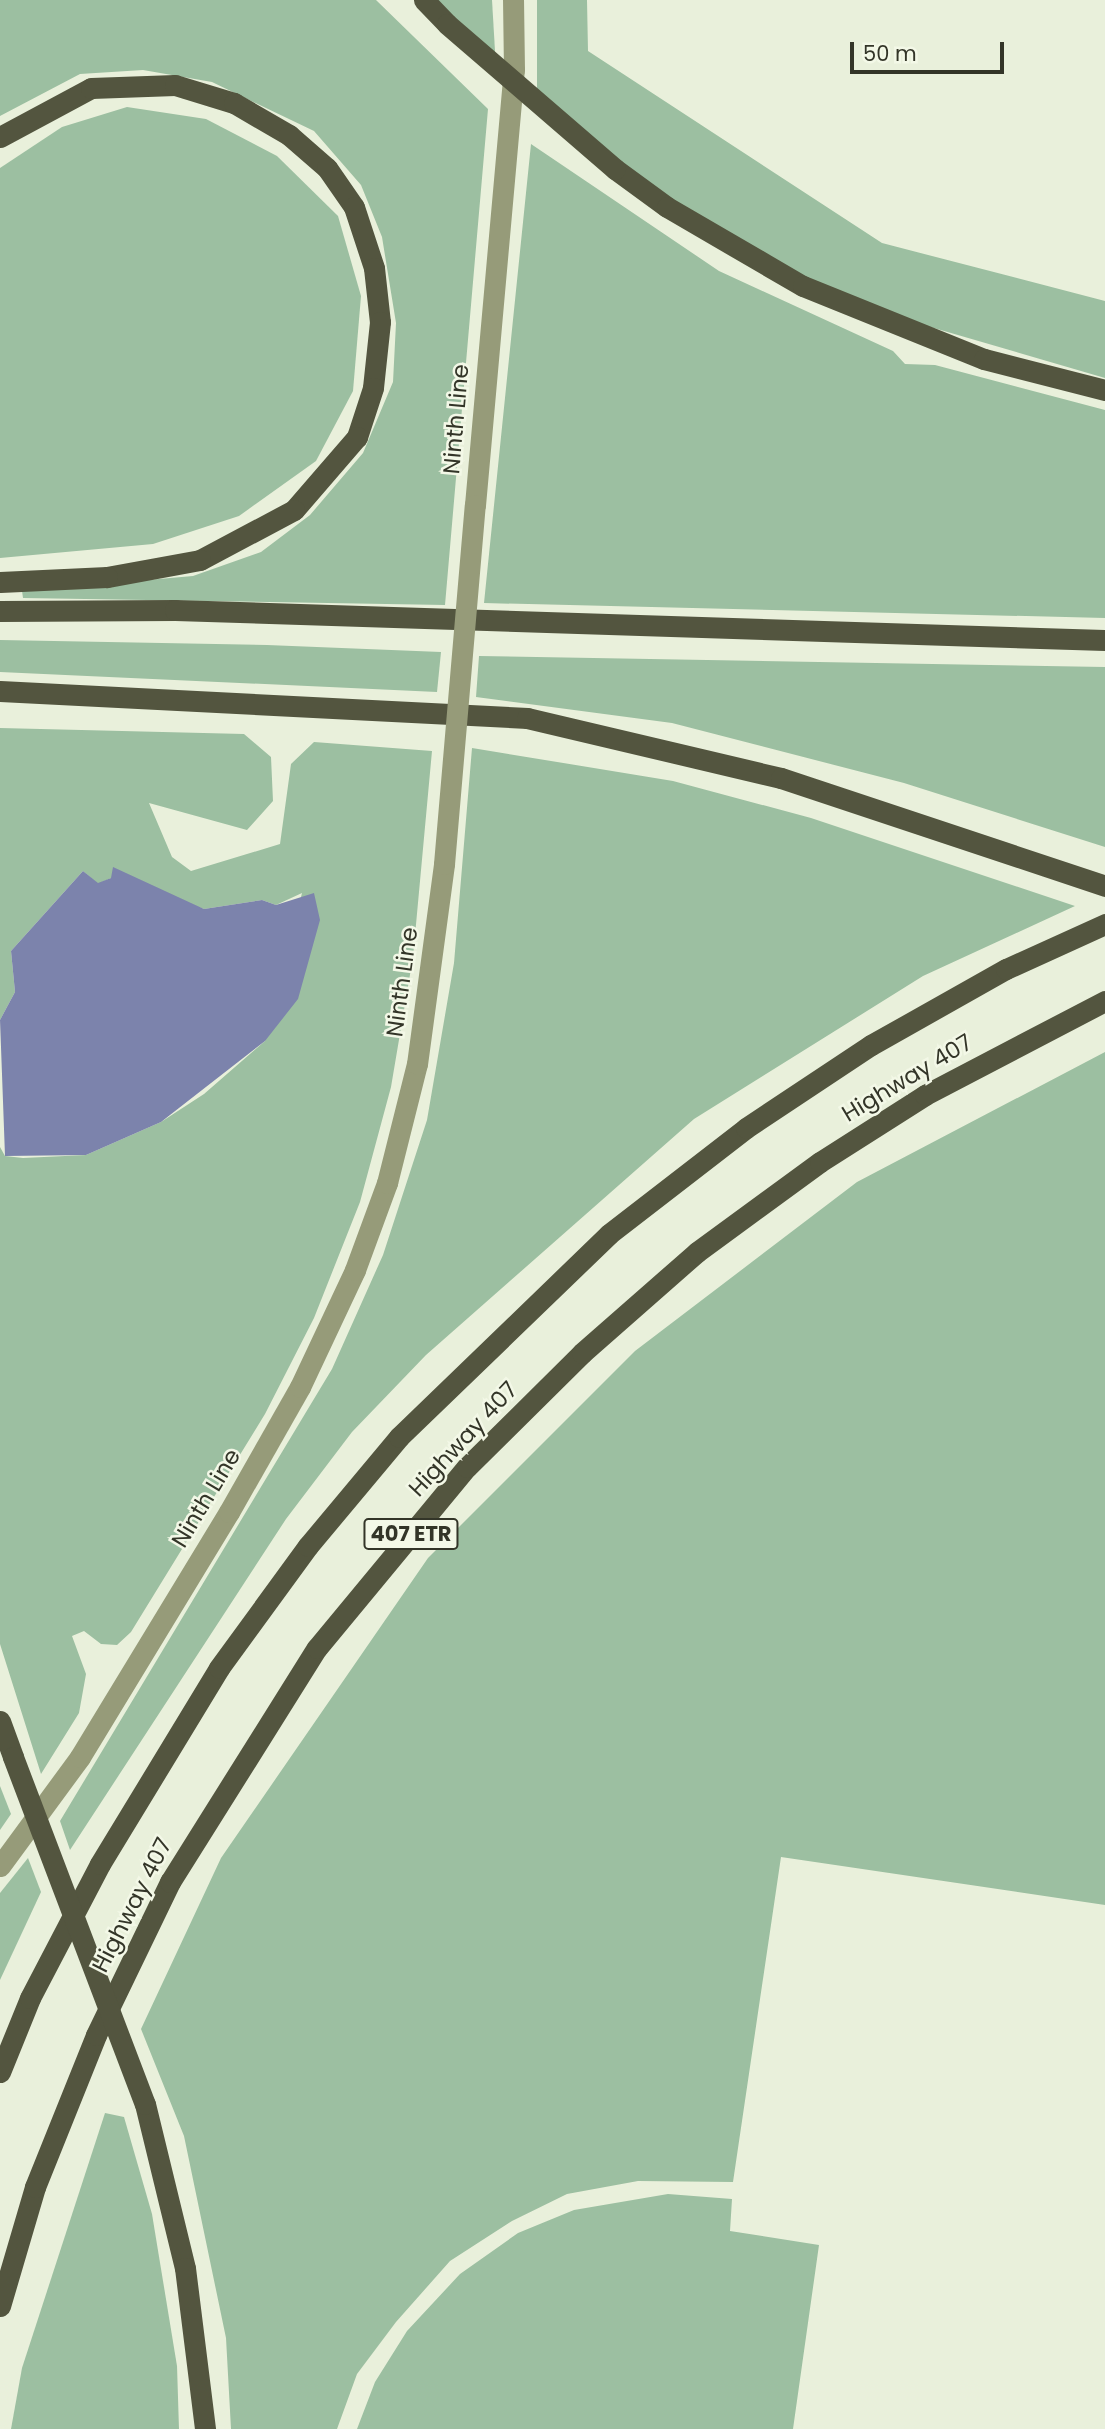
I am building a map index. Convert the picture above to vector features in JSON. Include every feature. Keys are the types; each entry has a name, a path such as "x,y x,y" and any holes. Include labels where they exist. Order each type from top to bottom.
{"highway":[{"path":"424,0 447,24 615,169 667,207 803,286 984,359 1105,390"},
{"path":"0,137 91,88 175,85 234,103 289,135 327,169 354,207 374,268 380,322 373,388 356,437 294,510 200,560 107,577 0,582"},
{"path":"0,611 175,610 1105,640"},
{"path":"0,691 527,718 781,778 1105,886"},
{"name":"Highway 407","path":"0,2072 30,1998 100,1864 219,1668 308,1546 399,1437 609,1234 746,1128 871,1045 1006,969 1104,924"},
{"name":"Highway 407","path":"0,2306 35,2187 86,2060 170,1882 317,1648 467,1467 582,1353 686,1262 809,1170 925,1095 1105,1001"},
{"path":"0,1721 145,2104 185,2268 205,2429"}],"main road":[{"name":"Ninth Line","path":"0,1866 80,1757 229,1512 300,1387 355,1270 387,1182 417,1064 444,863 514,70 513,0"}],"green space":[{"path":"0,0 376,0 488,109 445,605 23,598 22,591 193,576 261,552 310,515 363,453 393,382 396,323 382,237 361,185 314,131 212,82 143,70 80,74 0,116"},
{"path":"429,0 492,0 496,68"},
{"path":"537,0 587,0 588,51 882,243 1105,301 1105,378 872,310 710,232 537,103"},
{"path":"127,107 206,119 277,156 338,216 361,296 353,391 316,461 239,516 153,544 0,558 0,168 62,127"},
{"path":"531,144 719,271 893,351 905,364 935,365 1105,410 1105,618 484,603"},
{"path":"0,640 267,645 441,652 437,692 0,672"},
{"path":"479,656 1105,667 1105,847 904,783 672,723 476,697"},
{"path":"0,728 244,734 271,757 273,801 247,830 149,803 172,857 191,871 280,844 291,764 314,742 432,751 413,957 391,1087 360,1202 314,1318 265,1414 131,1632 117,1645 101,1644 84,1631 72,1636 86,1674 79,1713 41,1774 0,1644 0,1147 5,1156 23,1158 86,1155 161,1122 204,1094 265,1041 302,893 276,905 262,900 204,909 111,878 98,884 83,871 11,951 15,992 0,1020"},
{"path":"472,748 673,781 811,818 1075,906 923,976 694,1119 426,1355 352,1432 286,1519 70,1850 60,1821 332,1369 383,1255 427,1120 454,963"},
{"path":"1105,1052 1105,1905 781,1857 733,2182 638,2181 567,2194 512,2221 450,2261 396,2322 357,2374 337,2429 231,2429 226,2338 184,2136 141,2029 221,1858 428,1558 635,1351 857,1182"},
{"path":"0,1786 11,1814 0,1830"},
{"path":"28,1858 41,1892 0,1980 0,1893"},
{"path":"105,2113 124,2117 152,2214 177,2366 179,2429 11,2429 22,2368"},
{"path":"668,2194 732,2199 730,2231 819,2245 793,2429 357,2429 375,2382 407,2331 460,2274 518,2233 574,2210"}],"water":[{"path":"113,867 204,909 262,900 276,905 314,893 320,920 298,999 265,1041 161,1122 86,1155 5,1156 0,1020 15,992 11,951 83,871 98,883 111,878"}]}
